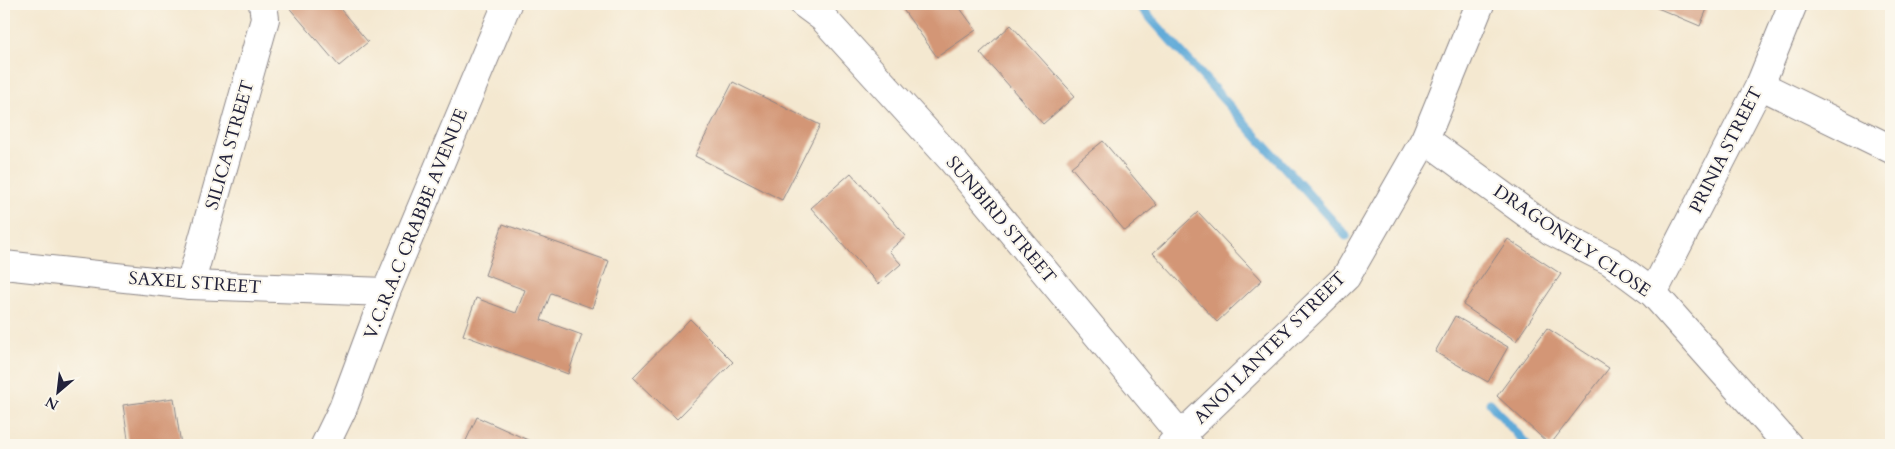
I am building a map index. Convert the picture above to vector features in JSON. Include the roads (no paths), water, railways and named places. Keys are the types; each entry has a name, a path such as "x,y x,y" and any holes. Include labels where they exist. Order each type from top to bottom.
{"street":[{"name":"SILICA STREET","path":"190,285 265,19 263,4"},
{"name":"V.C.R.A.C CRABBE AVENUE","path":"325,445 342,408 386,292 507,4"},
{"name":"SUNBIRD STREET","path":"804,4 823,18 952,160 1180,442"},
{"name":"ANOI LANTEY STREET","path":"1180,442 1346,277 1424,139 1480,4"},
{"name":"PRINIA STREET","path":"1653,293 1760,85 1793,4"},
{"path":"1760,85 1891,149"},
{"name":"DRAGONFLY CLOSE","path":"1424,139 1551,231 1610,261 1653,293 1788,445"},
{"name":"SAXEL STREET","path":"4,266 190,285 386,292"}],"waterway":[{"path":"1138,4 1346,236"},
{"path":"1490,403 1527,445"}]}
